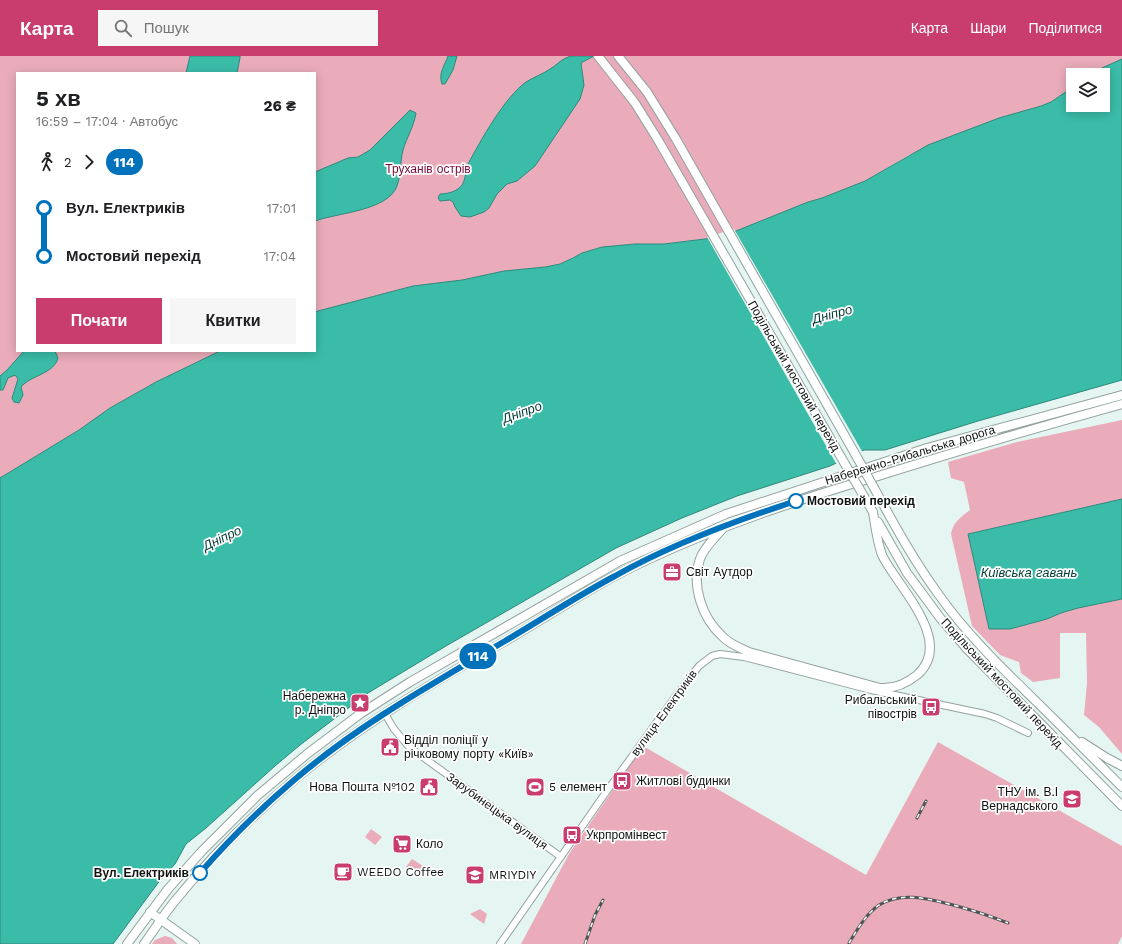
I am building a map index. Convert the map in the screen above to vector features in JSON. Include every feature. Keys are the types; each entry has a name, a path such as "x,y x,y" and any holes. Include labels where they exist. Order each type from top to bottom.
{"main road":[{"name":"Подільський мостовий перехід","path":"598,56 634,103 658,140 907,573 941,619 978,660 1122,806"},
{"name":"Подільський мостовий перехід","path":"618,56 647,92 676,139 935,590 979,643 1122,787"},
{"name":"Набережно-Рибальська дорога","path":"127,944 150,912 202,851 230,822 285,772 325,740 360,714 410,682 620,561 726,514 927,448 1122,395"},
{"name":"Набережно-Рибальська дорога","path":"144,944 176,900 239,831 269,802 321,759 385,714 441,678 615,575 645,560 726,525 794,502 929,460 1122,404"},
{"path":"726,525 702,553 697,572 697,586 703,607 712,626 726,640 749,652 880,688 896,687 914,678 926,665 930,642 925,623 883,556 872,512"},
{"name":"Подільський мостовий перехід","path":"1059,724 1088,746 1122,766"},
{"path":"150,912 195,944"}],"street":[{"name":"вулиця Електриків","path":"500,944 604,795 699,666 712,656 720,654 744,657 872,690 997,718 1028,732"},
{"name":"Зарубинецька вулиця","path":"385,714 394,729 409,747 561,857"}],"green space":[{"name":"Труханів острів","path":"0,56 1122,56 1122,59 1102,68 1066,68 1066,92 1051,102 909,155 865,181 736,231 713,238 664,244 635,244 602,247 582,253 560,264 504,271 462,280 413,286 316,312 316,72 16,72 16,352 218,352 156,382 110,408 79,430 0,478"},
{"path":"1122,420 1122,499 968,534 989,629 1010,629 1047,619 1078,608 1122,599 1122,754 1099,727 1084,715 1087,683 1086,633 1060,633 1060,678 1033,682 1021,673 1019,662 1000,655 972,626 951,534 956,523 970,510 964,482 951,478 948,462 1017,442"},
{"path":"938,742 1122,846 1122,936 1118,944 521,944 569,854 643,746 866,875"},
{"path":"371,829 382,837 375,845 365,837"},
{"path":"412,859 423,866 416,875 406,867"},
{"path":"480,909 487,914 484,924 470,914"},
{"path":"165,936 172,938 177,944 152,944 155,940"}],"water":[{"path":"190,56 240,56 237,72 186,72"},
{"path":"448,56 457,56 453,70 445,84 442,84 441,73"},
{"path":"571,56 594,56 581,63 584,85 580,99 535,166 517,181 507,184 497,194 489,208 484,212 470,217 461,216 453,202 450,200 440,201 438,198 440,194 452,192 462,185 466,169 473,154 509,98 526,82"},
{"name":"Дніпро","path":"1122,59 1122,380 978,421 885,450 864,450 830,466 737,496 682,518 616,548 446,646 368,693 300,745 186,844 175,864 158,883 113,944 0,944 0,478 79,430 110,408 156,382 218,352 316,352 316,312 413,286 462,280 504,271 560,264 582,253 602,247 635,244 664,244 713,238 736,231 865,181 928,145 999,118 1051,102 1066,92 1066,112 1110,112 1110,68 1102,68"},
{"path":"410,110 416,113 403,150 397,186 392,194 373,206 316,221 316,172 348,158 358,157 370,150"},
{"path":"23,352 55,352 58,358 52,368 25,383 21,387 23,395 19,403 14,402 12,398 18,379 15,375 8,378 3,390 0,390 0,376"},
{"name":"Київська гавань","path":"1122,499 1122,599 1078,608 1047,619 1010,629 989,629 968,534"}],"pier":[{"path":"734,229 863,453 837,465 707,237"}],"railway":[{"path":"917,818 926,801"},
{"path":"849,943 862,922 874,909 879,905 897,898 906,897 935,900 974,911 1008,923"},
{"path":"585,944 595,915 603,900"}],"bus line":[{"name":"114","path":"200,873 239,831 294,780 353,736 441,678 615,575 645,560 726,525 796,501"}],"place":[{"name":"Мостовий перехід","path":"796,501"},
{"name":"Світ Аутдор","path":"672,572"},
{"name":"Набережна р. Дніпро","path":"360,703"},
{"name":"Рибальський півострів","path":"931,707"},
{"name":"Відділ поліції у річковому порту «Київ»","path":"390,747"},
{"name":"Житлові будинки","path":"622,781"},
{"name":"Нова Пошта №102","path":"429,787"},
{"name":"5 елемент","path":"535,787"},
{"name":"ТНУ ім. В.І Вернадського","path":"1072,799"},
{"name":"Укрпромінвест","path":"572,835"},
{"name":"Коло","path":"402,844"},
{"name":"WEEDO Coffee","path":"343,872"},
{"name":"Вул. Електриків","path":"200,873"},
{"name":"MRIYDIY","path":"475,875"}]}
